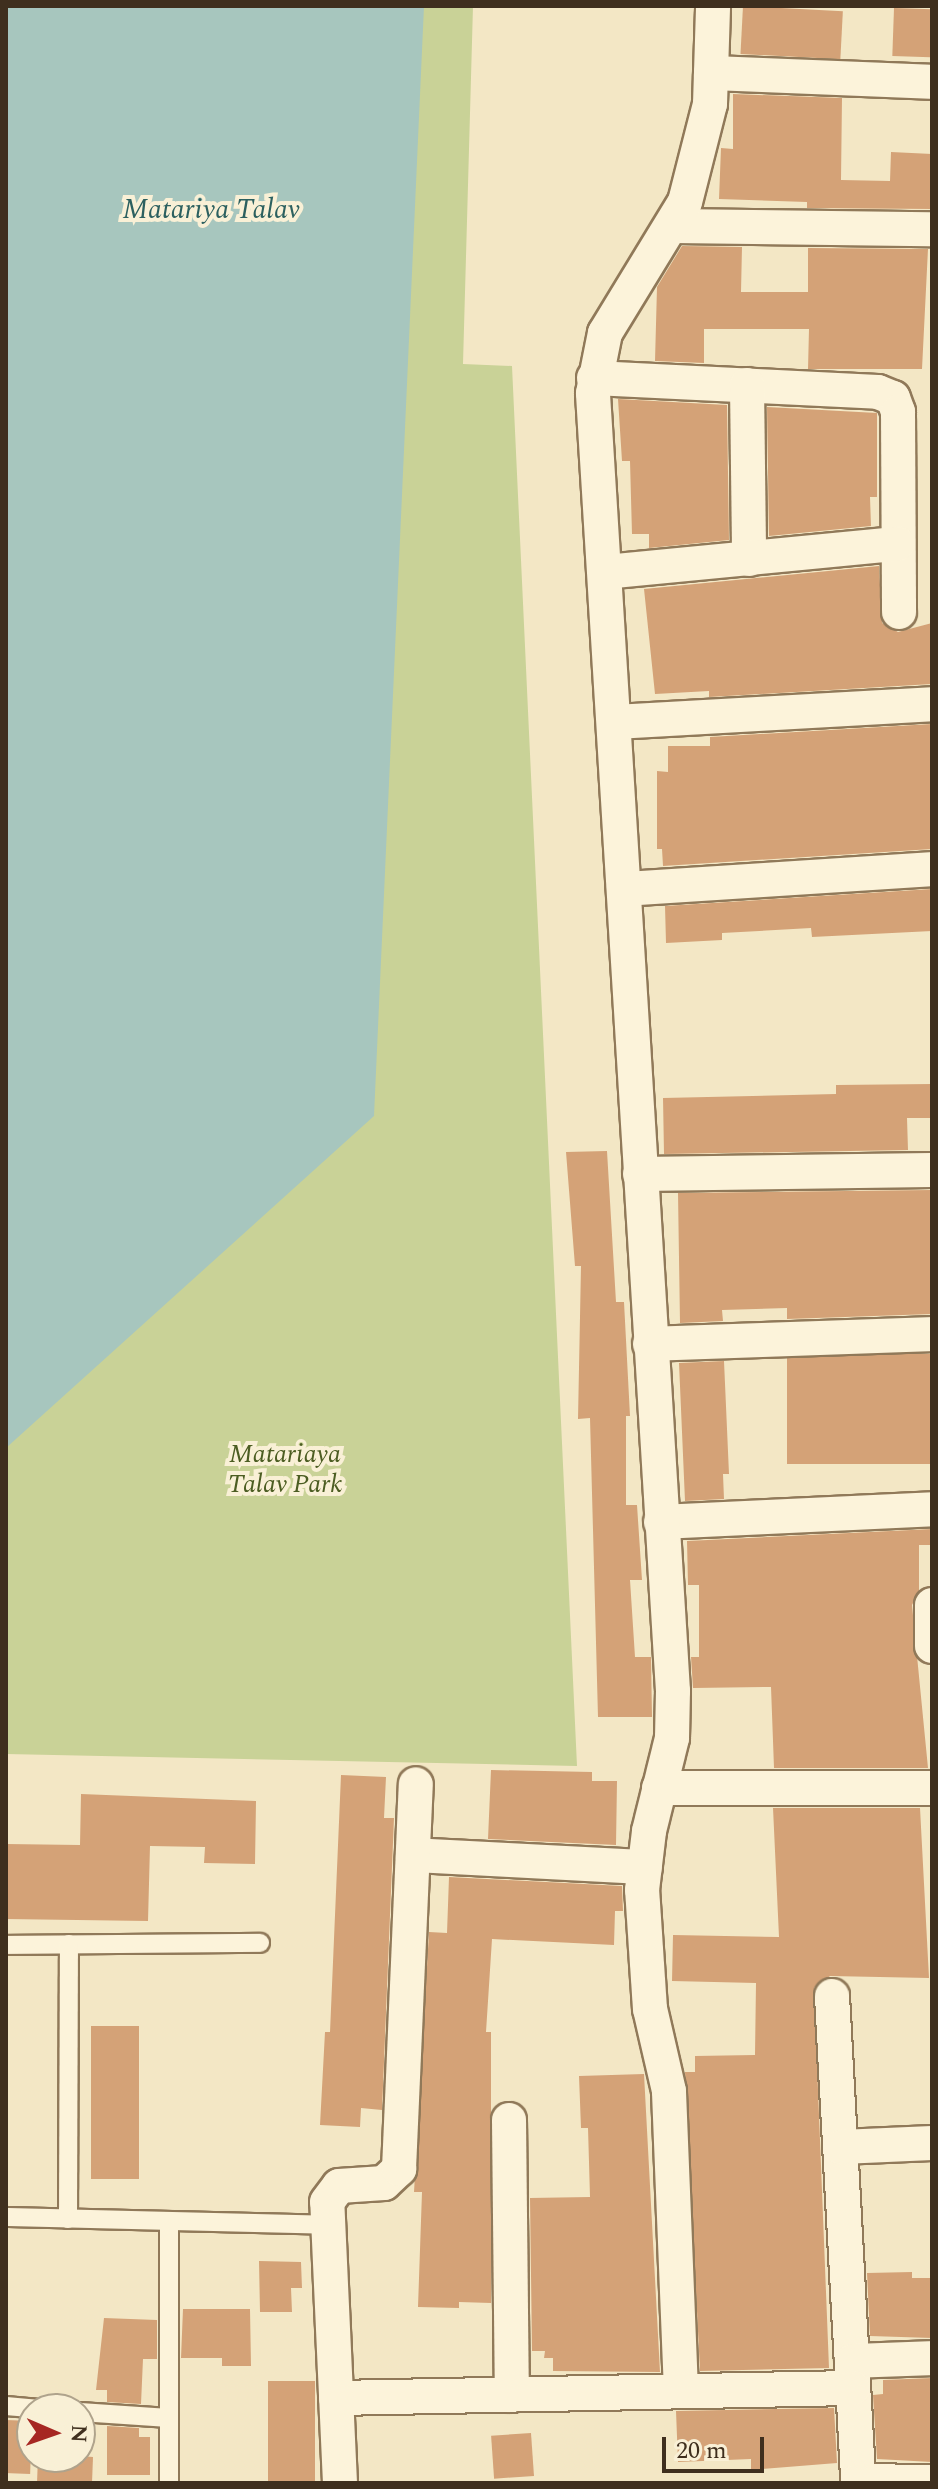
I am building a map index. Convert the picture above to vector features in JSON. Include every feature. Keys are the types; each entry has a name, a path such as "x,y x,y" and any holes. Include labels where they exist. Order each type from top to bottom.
{"street":[{"path":"681,2391 669,2091 645,1963 645,1867 659,1788 672,1738 673,1691 594,378 605,333 685,202 706,128 713,6"},
{"path":"711,73 932,82"},
{"path":"672,226 932,229"},
{"path":"594,378 878,392 893,398 898,412 899,612"},
{"path":"747,385 749,559"},
{"path":"605,572 898,544"},
{"path":"614,722 932,704"},
{"path":"624,889 932,869"},
{"path":"640,1174 932,1170"},
{"path":"650,1344 932,1334"},
{"path":"661,1522 932,1509"},
{"path":"932,1605 932,1646"},
{"path":"340,2483 328,2225 330,2191 384,2183 399,2169 416,1784"},
{"path":"659,1788 932,1788"},
{"path":"413,1855 645,1867"},
{"path":"832,1996 858,2482 932,2482"},
{"path":"509,2120 512,2395"},
{"path":"841,2147 932,2143"},
{"path":"336,2398 681,2391 853,2375 932,2358"}],"lane":[{"path":"6,1945 260,1943"},
{"path":"68,2219 69,1944"},
{"path":"6,2217 328,2225"},
{"path":"169,2221 169,2483"},
{"path":"96,2413 169,2418"}],"green space":[{"name":"Matariaya Talav Park","path":"6,6 473,6 463,364 512,366 577,1766 6,1754"}],"water":[{"name":"Matariya Talav","path":"6,6 424,6 374,1116 6,1448"}],"building":[{"path":"743,6 843,11 840,59 740,54"},
{"path":"894,8 932,9 930,57 892,56"},
{"path":"733,94 842,98 841,180 890,181 891,152 932,154 932,209 807,208 807,202 719,199 721,148 733,149"},
{"path":"682,246 742,247 741,292 808,292 808,248 928,249 922,369 808,369 809,329 704,329 704,363 655,361 657,287"},
{"path":"618,399 727,405 729,540 649,548 649,534 632,534 630,461 622,461"},
{"path":"767,407 877,413 877,497 870,497 871,526 769,536"},
{"path":"879,566 882,623 898,632 932,623 932,684 709,697 709,691 655,694 644,589"},
{"path":"932,724 932,849 663,866 662,849 657,849 657,771 668,772 668,746 710,746 710,737"},
{"path":"932,889 932,931 812,937 811,928 722,933 722,940 666,943 665,906"},
{"path":"932,1084 932,1118 907,1118 908,1150 664,1154 663,1098 836,1094 836,1085"},
{"path":"607,1151 616,1302 624,1302 630,1416 626,1416 626,1505 637,1505 642,1580 630,1580 635,1657 651,1657 652,1717 598,1717 590,1418 578,1419 581,1266 575,1266 566,1152"},
{"path":"932,1190 932,1314 787,1319 787,1308 722,1310 723,1321 680,1323 678,1193"},
{"path":"787,1354 932,1354 932,1464 787,1464"},
{"path":"724,1361 729,1474 723,1474 724,1499 685,1501 679,1363"},
{"path":"932,1529 932,1545 919,1545 919,1591 912,1605 928,1768 774,1768 771,1687 693,1688 691,1657 699,1657 699,1585 688,1585 687,1541"},
{"path":"491,1770 592,1772 592,1781 617,1781 616,1845 488,1839"},
{"path":"341,1775 386,1777 384,1818 394,1818 382,2110 361,2108 360,2127 320,2125 325,2032 330,2032"},
{"path":"81,1794 256,1801 255,1864 204,1863 205,1847 150,1846 148,1921 6,1919 6,1844 80,1845"},
{"path":"773,1808 920,1808 929,1978 830,1976 814,1988 829,2368 700,2371 685,2072 695,2072 695,2056 755,2055 756,1983 672,1981 673,1935 779,1937"},
{"path":"449,1877 622,1886 623,1911 615,1911 614,1945 492,1939 486,2032 491,2032 491,2303 459,2302 459,2308 418,2307 422,2192 414,2192 429,1932 447,1933"},
{"path":"91,2026 139,2026 139,2179 91,2179"},
{"path":"644,2074 660,2372 553,2371 553,2358 544,2358 545,2351 532,2351 530,2198 590,2197 588,2128 581,2128 579,2076"},
{"path":"259,2261 301,2262 302,2288 291,2288 292,2312 260,2312"},
{"path":"912,2272 912,2278 932,2278 932,2338 870,2336 867,2273"},
{"path":"183,2309 250,2309 251,2366 222,2366 222,2358 181,2358"},
{"path":"104,2318 157,2320 157,2359 143,2359 141,2404 107,2402 107,2390 96,2390"},
{"path":"932,2378 932,2462 877,2459 873,2395 883,2394 883,2380"},
{"path":"268,2381 315,2381 315,2483 268,2483"},
{"path":"834,2408 837,2463 751,2470 751,2459 678,2462 676,2411"},
{"path":"6,2420 16,2420 16,2473 30,2473 6,2473"},
{"path":"107,2426 139,2428 139,2437 150,2437 150,2475 107,2475"},
{"path":"531,2433 534,2476 494,2479 491,2436"},
{"path":"37,2473 92,2473 92,2483 37,2483"}]}
